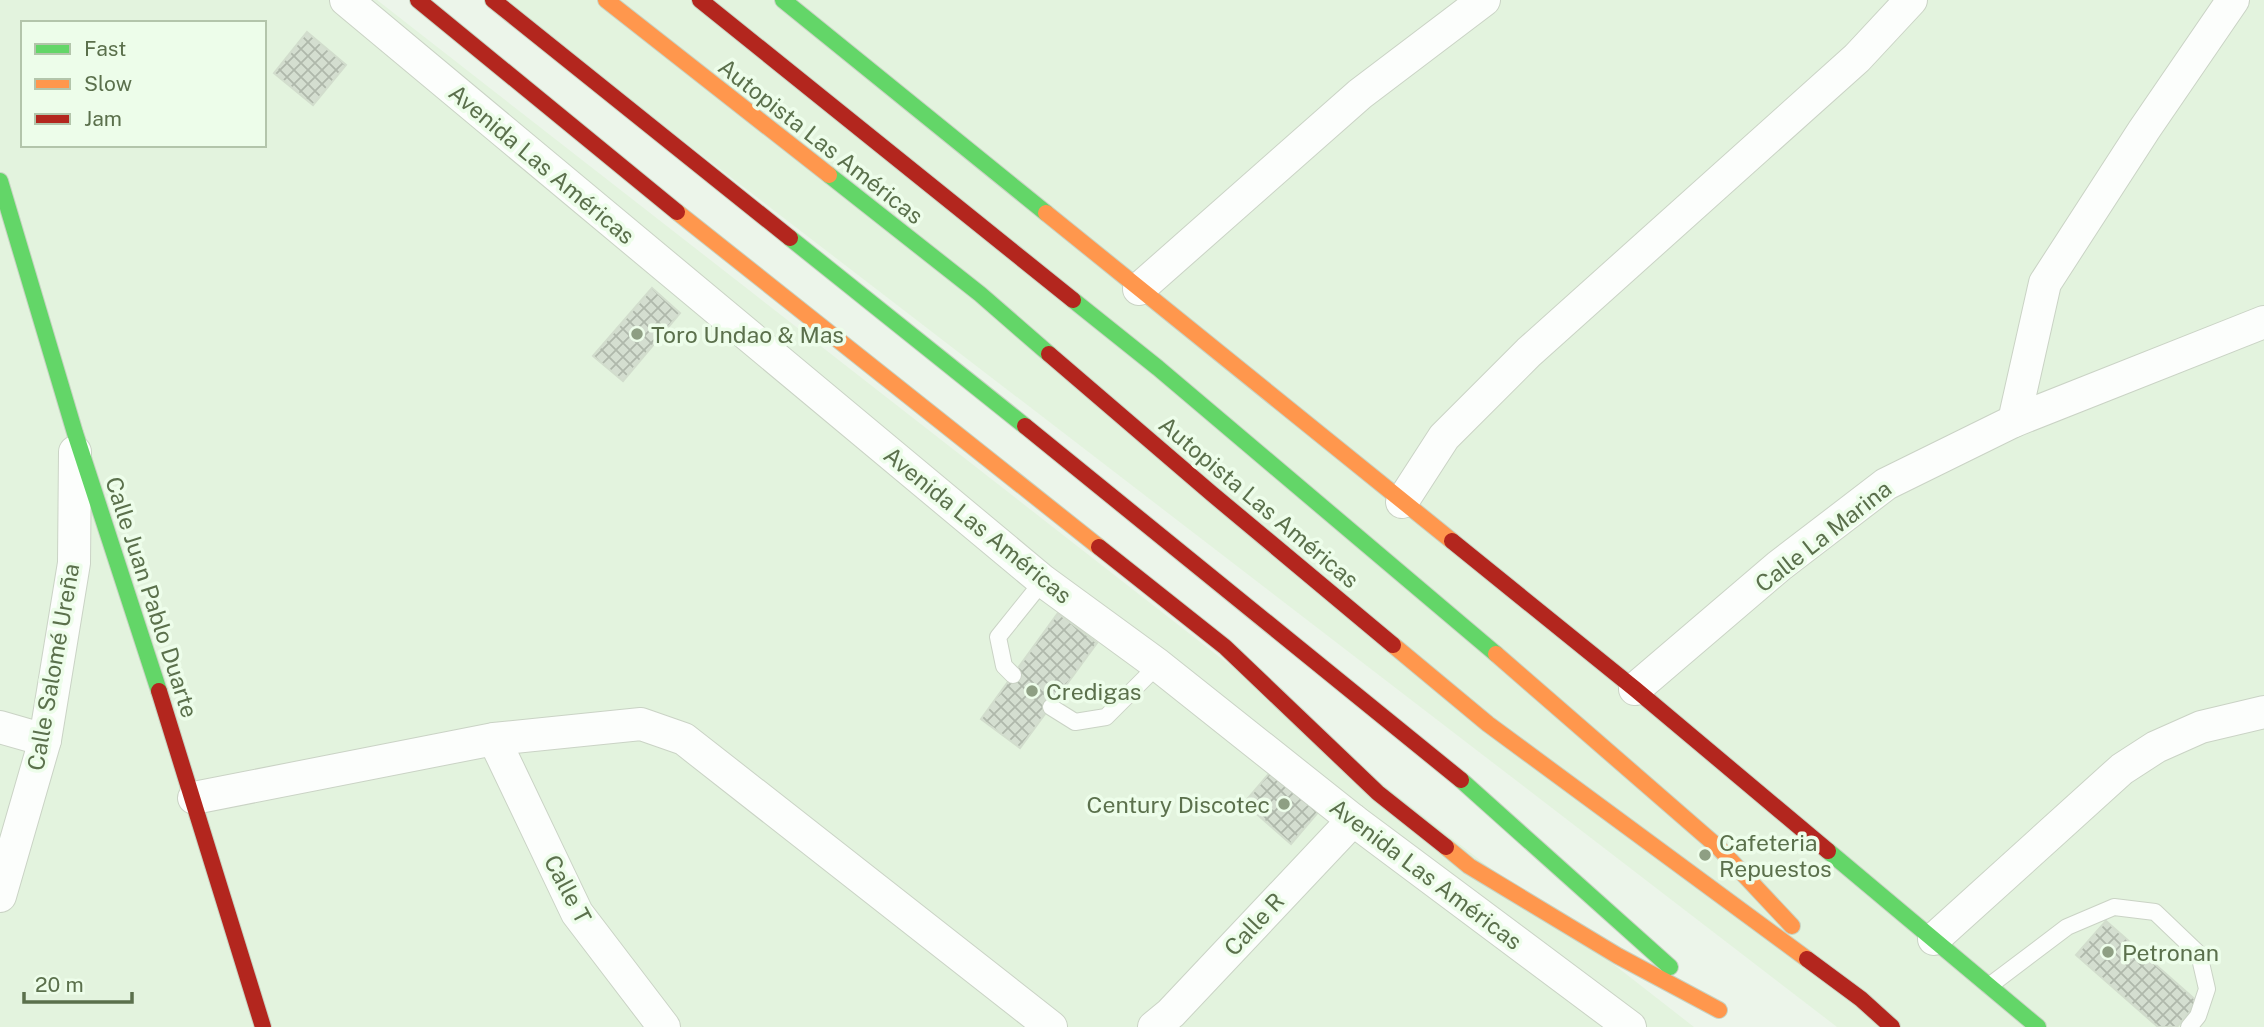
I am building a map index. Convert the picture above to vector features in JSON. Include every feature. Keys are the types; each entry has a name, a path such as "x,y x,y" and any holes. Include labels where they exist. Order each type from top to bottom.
{"main road":[{"path":"418,0 702,233 1225,648 1378,793 1469,866 1618,956 1724,1014 1452,772 492,0"},
{"name":"Autopista Las Américas","path":"606,0 980,294 1211,493 1488,723 1861,999 1892,1027"},
{"path":"700,0 1158,368 1517,673 1718,847 1861,999"},
{"path":"783,0 1635,689 2038,1027"},
{"name":"Calle Juan Pablo Duarte","path":"0,181 75,433 194,798 263,1027"}],"street":[{"name":"Avenida Las Américas","path":"346,0 1043,581 1158,665 1353,820 1630,1027"},
{"path":"1139,289 1360,94 1484,0"},
{"path":"1402,502 1444,437 1529,352 1857,58 1911,0"},
{"path":"2014,421 2045,283 2232,0"},
{"name":"Calle La Marina","path":"1635,689 1779,566 1886,484 2014,421 2264,321"},
{"name":"Calle Salomé Ureña","path":"0,896 45,740 74,563 75,433"},
{"path":"1934,939 2122,769 2156,747 2201,727 2264,712"},
{"path":"194,798 494,739 641,724 684,739 1051,1027"},
{"path":"0,727 45,740"},
{"name":"Calle T","path":"494,739 578,913 664,1027"},
{"name":"Calle R","path":"1154,1027 1171,1013 1353,820"}],"lane":[{"path":"1013,675 1004,666 998,637 1043,581"},
{"path":"1051,707 1075,722 1106,717 1158,665"},
{"path":"1989,986 2067,927 2114,907 2155,912 2199,954 2207,989 2198,1016 2189,1027"}],"shaded area":[{"path":"0,0 377,0 1694,1027 0,1027"},
{"path":"500,0 2264,0 2264,1027 1837,1027"}],"building":[{"path":"307,32 346,65 313,105 274,73"},
{"name":"Toro Undao & Mas","path":"652,288 680,313 623,381 593,356"},
{"name":"Credigas","path":"1058,613 1097,643 1020,748 981,719"},
{"name":"Century Discotec","path":"1278,763 1325,804 1291,844 1244,803"},
{"path":"2106,921 2198,1002 2177,1027 2158,1027 2076,955"}],"traffic: fast":[{"path":"783,0 1046,213"},
{"path":"829,175 980,294 1049,354"},
{"path":"0,181 75,433 159,691"},
{"path":"790,238 1025,426"},
{"path":"1073,300 1158,368 1496,654"},
{"path":"1461,780 1670,967"},
{"path":"1828,851 2038,1027"}],"traffic: slow":[{"path":"606,0 829,175"},
{"path":"677,212 1099,547"},
{"path":"1046,213 1452,541"},
{"path":"1393,645 1488,724 1807,959"},
{"path":"1496,654 1718,847 1792,926"},
{"path":"1446,847 1469,866 1618,956 1719,1010"}],"traffic: jam":[{"path":"418,0 677,212"},
{"path":"493,0 790,238"},
{"path":"700,0 1073,300"},
{"path":"1049,354 1393,645"},
{"path":"1025,426 1461,780"},
{"path":"1452,541 1635,689 1828,851"},
{"path":"1099,547 1225,647 1378,793 1446,847"},
{"path":"159,691 263,1027"},
{"path":"1807,959 1861,999 1892,1027"}],"place":[{"name":"Toro Undao & Mas","path":"637,334"},
{"name":"Credigas","path":"1032,691"},
{"name":"Century Discotec","path":"1284,804"},
{"name":"Cafeteria Repuestos","path":"1705,855"},
{"name":"Petronan","path":"2108,952"}]}
